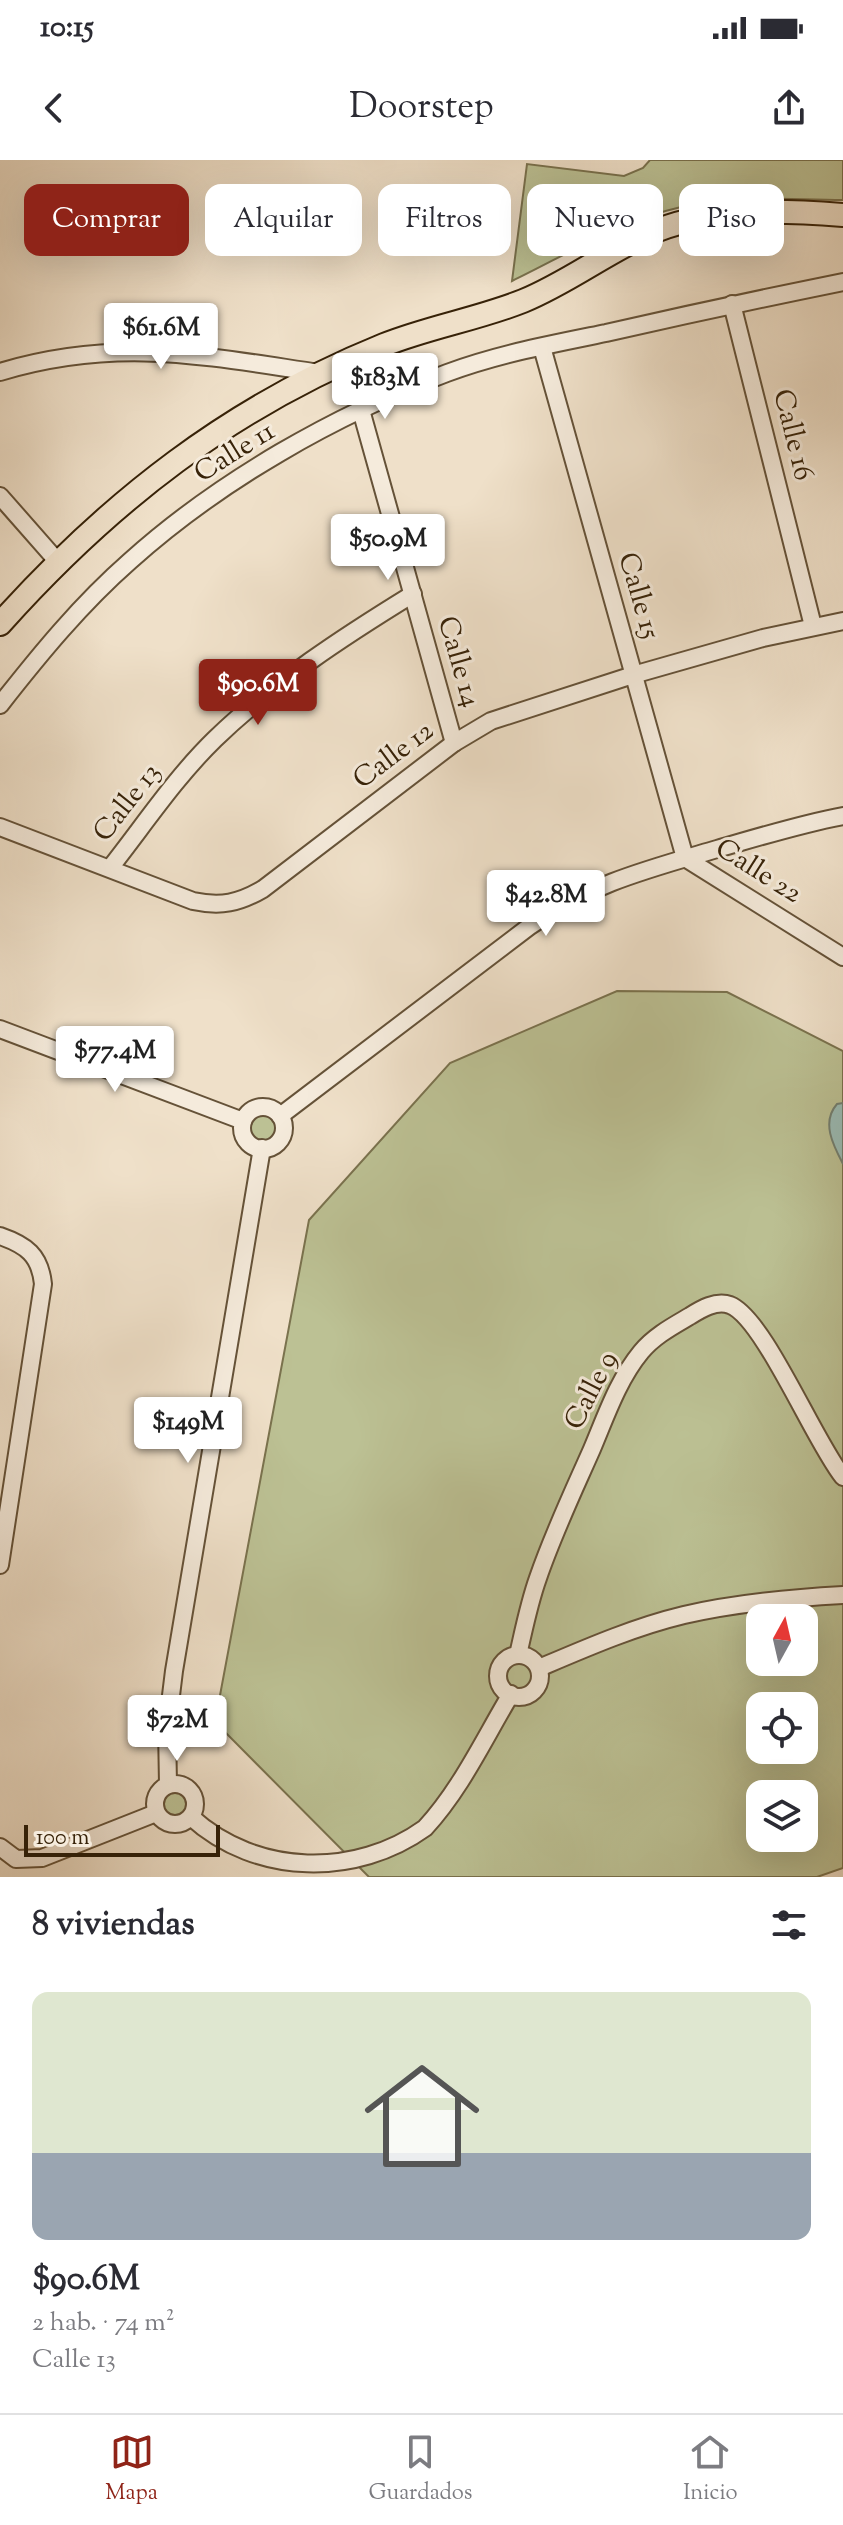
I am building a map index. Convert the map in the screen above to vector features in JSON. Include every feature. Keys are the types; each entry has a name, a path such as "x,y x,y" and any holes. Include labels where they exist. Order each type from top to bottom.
{"main road":[{"path":"0,624 58,562 171,463 256,407 320,373 389,343 470,320 534,296 666,226 716,215 775,211 843,215"}],"street":[{"name":"Calle 11","path":"0,705 89,600 129,561 174,524 239,479 361,410 449,373 542,347 843,282"},
{"name":"Calle 16","path":"732,304 813,626"},
{"name":"Calle 15","path":"542,347 685,858"},
{"path":"0,372 68,356 137,351 185,353 320,373"},
{"name":"Calle 14","path":"361,410 454,743"},
{"path":"0,496 58,562"},
{"name":"Calle 13","path":"110,868 213,741 294,672 413,594"},
{"name":"Calle 12","path":"0,827 193,901 211,905 229,904 246,899 277,879 454,743 491,721 633,675 813,626 843,621"},
{"path":"280,1116 549,912 596,886 795,826 843,816"},
{"name":"Calle 22","path":"685,858 843,957"},
{"path":"0,1029 243,1121"},
{"path":"257,1108 270,1108 280,1116 283,1135 274,1145 262,1148 246,1139 242,1127 246,1115 257,1108"},
{"path":"168,1784 167,1728 174,1671 262,1148"},
{"path":"0,1236 30,1249 43,1284 0,1565"},
{"name":"Calle 9","path":"518,1655 531,1599 545,1558 618,1389 642,1350 695,1313 720,1304 741,1313 774,1357 827,1455 843,1477"},
{"path":"539,1668 601,1642 682,1615 767,1601 843,1595"},
{"path":"518,1655 531,1658 539,1668 540,1681 532,1692 520,1696 502,1687 499,1673 505,1661 518,1655"},
{"path":"191,1817 231,1847 277,1869 320,1874 364,1866 404,1846 436,1815 511,1694"},
{"path":"168,1784 182,1785 192,1793 195,1805 186,1821 174,1824 161,1819 156,1813 154,1799 168,1784"},
{"path":"0,1847 16,1859 42,1858 156,1813"}],"green space":[{"path":"650,160 843,160 843,200 784,198 784,184 679,184 679,207 663,212 663,184 527,184 527,256 562,256 512,281 527,164 624,176 643,168"},
{"path":"617,991 727,992 843,1051 843,1868 817,1877 369,1877 215,1722 309,1220 450,1063"},
{"path":"264,1114 274,1118 278,1128 274,1138 264,1142 254,1138 250,1128 254,1118"},
{"path":"175,1788 186,1792 190,1803 186,1814 175,1818 164,1814 160,1803 164,1792"}],"water":[{"path":"843,1103 843,1164 829,1126 832,1111 837,1104"}]}
